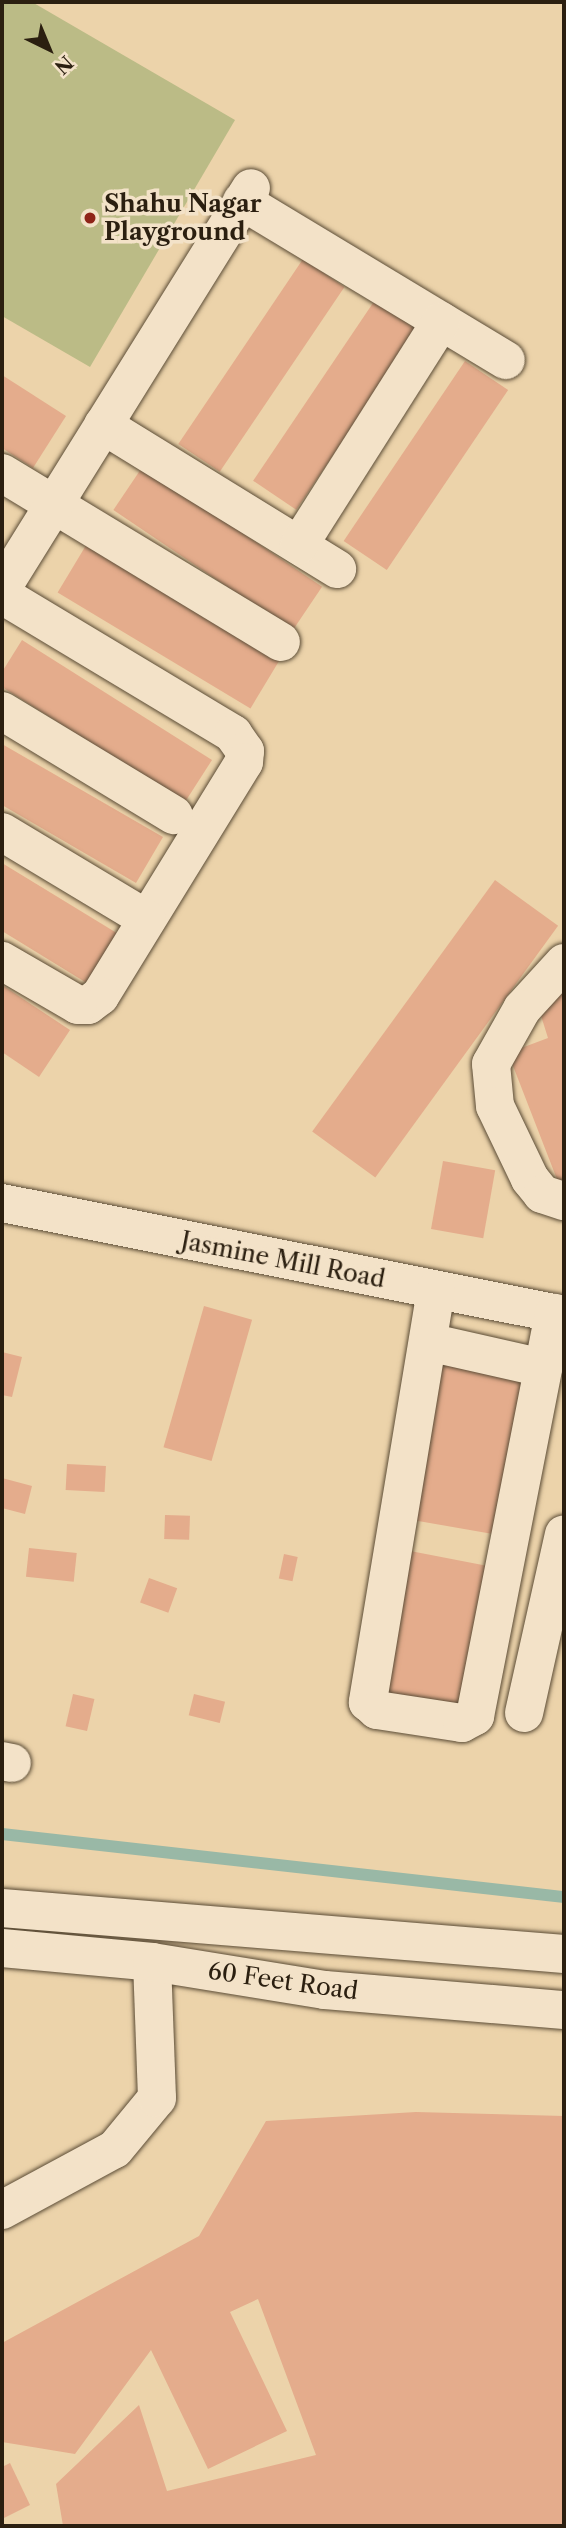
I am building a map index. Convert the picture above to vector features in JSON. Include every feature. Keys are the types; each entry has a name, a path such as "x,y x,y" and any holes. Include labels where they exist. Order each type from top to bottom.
{"street":[{"path":"2,588 246,195 506,360"},
{"path":"299,545 441,321"},
{"path":"103,425 337,569"},
{"path":"2,473 281,642"},
{"path":"2,595 242,742 244,762 100,996 88,1005 2,961"},
{"path":"2,711 174,815"},
{"path":"2,832 147,919"},
{"path":"564,963 522,1009 491,1064 495,1106 530,1179 542,1194 564,1201"},
{"name":"Jasmine Mill Road","path":"2,1203 559,1314"},
{"path":"436,1290 368,1702 377,1710 462,1723 475,1716 543,1368 559,1314"},
{"path":"428,1342 543,1368"},
{"path":"524,1713 564,1534"},
{"name":"60 Feet Road","path":"2,1908 564,1954"},
{"name":"60 Feet Road","path":"2,1948 152,1962 325,1990 564,2010"},
{"path":"2,2210 115,2149 156,2098 152,1962"}],"green space":[{"name":"Shahu Nagar Playground","path":"2,2 32,2 235,120 90,367 2,316"}],"building":[{"path":"303,259 344,287 220,472 178,444"},
{"path":"375,300 418,329 296,510 253,481"},
{"path":"465,361 508,390 387,570 344,541"},
{"path":"2,375 66,416 33,468 2,448"},
{"path":"143,466 322,587 292,631 113,510"},
{"path":"88,542 281,658 250,708 58,593"},
{"path":"22,640 212,760 185,802 2,687 2,672"},
{"path":"2,744 163,837 136,883 2,805"},
{"path":"2,863 120,935 90,985 2,931"},
{"path":"495,880 558,926 375,1177 312,1132"},
{"path":"2,985 70,1030 39,1077 2,1052"},
{"path":"564,993 564,1185 560,1187 508,1053 548,1038 537,1003"},
{"path":"443,1161 495,1170 483,1238 431,1229"},
{"path":"204,1306 252,1320 212,1461 163,1447"},
{"path":"2,1352 22,1357 12,1397 2,1395"},
{"path":"439,1353 534,1370 504,1536 410,1519"},
{"path":"67,1464 106,1466 105,1492 66,1490"},
{"path":"2,1478 32,1486 25,1514 2,1508"},
{"path":"165,1515 190,1516 189,1540 164,1539"},
{"path":"29,1548 77,1553 74,1582 26,1577"},
{"path":"400,1549 490,1567 461,1718 371,1700"},
{"path":"284,1554 298,1557 292,1581 279,1578"},
{"path":"149,1578 177,1588 168,1613 140,1602"},
{"path":"73,1694 94,1699 87,1731 66,1726"},
{"path":"194,1694 225,1702 220,1723 189,1715"},
{"path":"416,2112 564,2116 564,2526 63,2526 56,2484 139,2405 167,2491 316,2455 258,2299 230,2312 287,2431 208,2469 151,2350 75,2454 2,2442 2,2343 199,2236 266,2121"},
{"path":"10,2463 30,2505 2,2519 2,2467"}],"waterway":[{"path":"2,1834 564,1897"}],"place":[{"name":"Shahu Nagar Playground","path":"90,218"}]}
